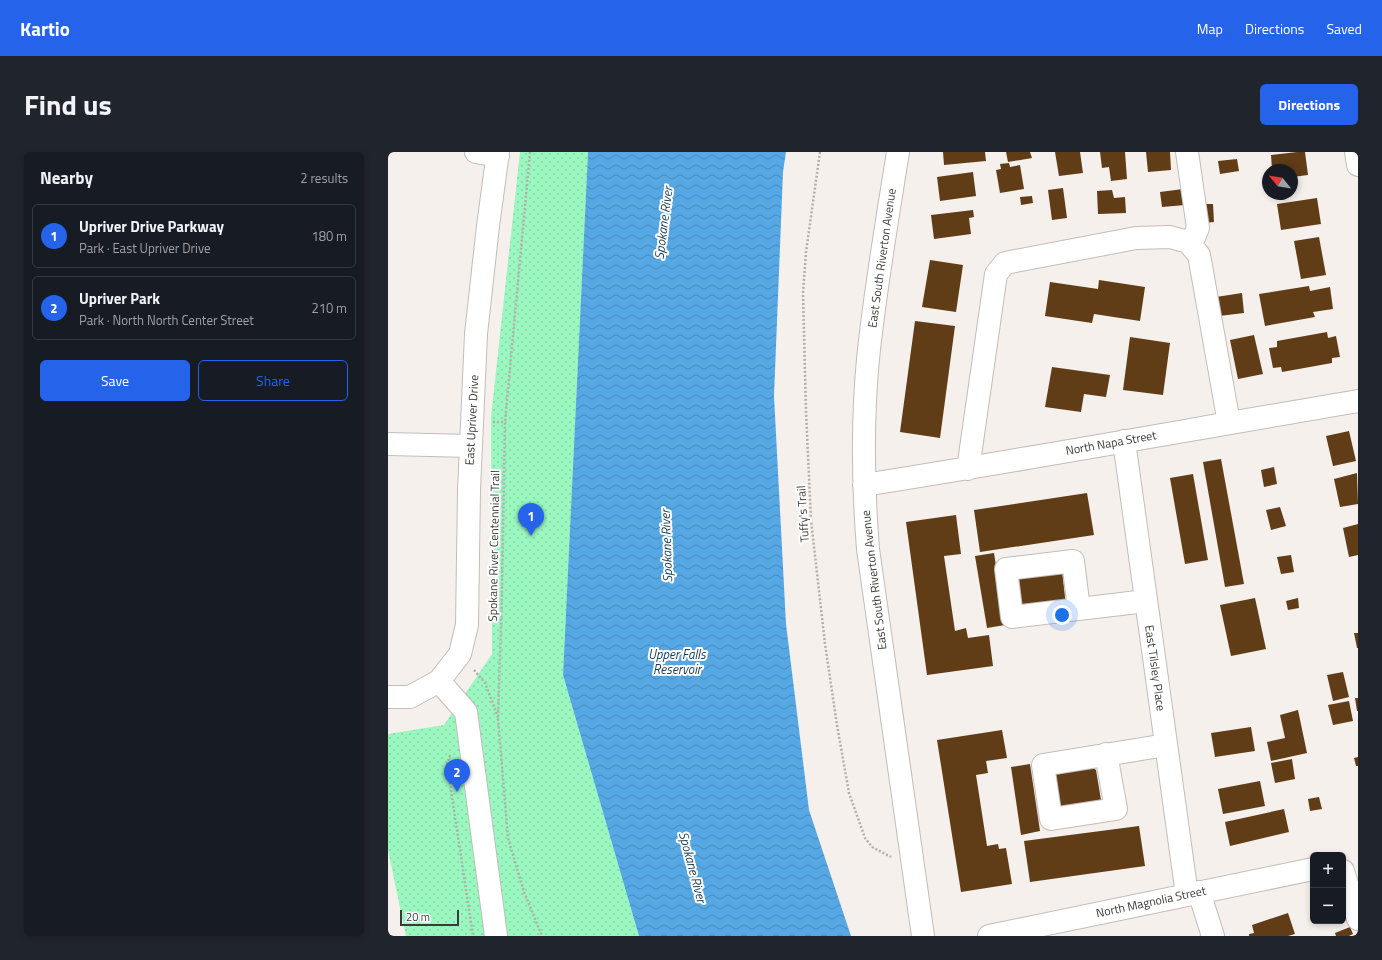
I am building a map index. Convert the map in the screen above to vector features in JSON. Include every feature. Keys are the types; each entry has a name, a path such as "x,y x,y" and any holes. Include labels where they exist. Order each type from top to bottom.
{"street":[{"path":"476,152 498,154"},
{"name":"East South Riverton Avenue","path":"898,152 868,358 865,397 864,485 868,549 923,936"},
{"path":"1187,152 1198,228 1191,245"},
{"path":"1356,152 1358,165"},
{"name":"East Upriver Drive","path":"439,681 460,654 467,625 471,446 476,334 484,255 498,154"},
{"path":"968,468 996,274 1005,263 1136,238 1170,237 1188,242 1199,255 1229,423"},
{"name":"North Napa Street","path":"864,485 1358,401"},
{"name":"East Tilsley Place","path":"1124,441 1166,745 1193,894 1213,936"},
{"path":"388,444 471,446"},
{"path":"1079,609 1146,601"},
{"path":"388,697 410,697 439,681 466,712 496,936"},
{"path":"1106,754 1166,745"},
{"path":"1346,863 1358,860"},
{"name":"North Magnolia Street","path":"989,936 1310,871"},
{"path":"1346,881 1358,919"}],"path":[{"name":"Spokane River Centennial Trail","path":"530,152 505,422 498,719 508,838 524,892 542,936"},
{"name":"Tuffy's Trail","path":"820,152 806,252 803,292 806,412 811,520 825,644 837,725 850,794 865,838 872,847 892,857"},
{"path":"460,654 485,683 498,719"},
{"path":"452,750 447,764 473,936"}],"green space":[{"path":"520,152 588,152 563,675 639,936 406,936 388,850 388,734 444,725 492,654 491,417"}],"water":[{"name":"Upper Falls Reservoir","path":"588,152 786,152 783,172 774,396 786,624 809,810 851,936 639,936 563,675"}],"building":[{"path":"943,152 985,152 986,161 944,165"},
{"path":"1006,152 1030,152 1032,158 1008,162"},
{"path":"1055,152 1080,152 1083,173 1059,176"},
{"path":"1100,152 1125,152 1127,179 1111,181 1109,167 1102,168"},
{"path":"1146,152 1170,152 1171,170 1148,172"},
{"path":"1305,152 1308,175 1298,176 1298,164 1272,164 1271,155"},
{"path":"1237,159 1239,171 1220,174 1218,161"},
{"path":"1009,163 1010,167 1020,165 1024,189 1000,193 996,170 1001,169 1000,164"},
{"path":"973,172 976,196 940,201 937,177"},
{"path":"1063,188 1067,218 1052,220 1048,190"},
{"path":"1183,189 1185,205 1162,207 1160,192"},
{"path":"1112,190 1114,198 1125,197 1126,213 1098,214 1097,191"},
{"path":"1032,196 1033,203 1021,205 1020,197"},
{"path":"1317,198 1321,224 1281,230 1277,204"},
{"path":"1202,204 1213,204 1214,222 1203,223"},
{"path":"973,210 974,217 969,218 971,234 934,239 931,215"},
{"path":"1319,237 1326,275 1301,279 1294,241"},
{"path":"930,260 963,265 956,312 922,307"},
{"path":"1099,280 1145,287 1140,321 1094,314 1092,323 1045,316 1050,282 1098,289"},
{"path":"1309,286 1310,291 1330,287 1333,309 1313,312 1315,317 1265,326 1259,294"},
{"path":"1242,293 1244,313 1219,316 1216,297"},
{"path":"915,321 955,326 940,438 900,432"},
{"path":"1327,332 1328,338 1336,336 1340,357 1332,358 1332,363 1282,372 1281,367 1273,368 1269,348 1277,347 1277,341"},
{"path":"1254,335 1263,374 1238,379 1230,340"},
{"path":"1130,337 1170,343 1163,395 1123,390"},
{"path":"1052,367 1110,375 1106,397 1084,394 1081,412 1045,407"},
{"path":"1349,431 1356,461 1333,466 1326,436"},
{"path":"1221,459 1244,584 1225,587 1203,462"},
{"path":"1274,467 1277,484 1264,487 1261,470"},
{"path":"1357,473 1358,504 1340,507 1334,479"},
{"path":"1193,474 1208,560 1185,564 1170,478"},
{"path":"1087,493 1094,535 980,552 974,510"},
{"path":"1280,507 1286,526 1271,530 1266,510"},
{"path":"956,515 961,554 944,556 955,631 966,628 968,638 989,635 993,666 927,675 906,522"},
{"path":"1358,524 1358,555 1349,557 1343,528"},
{"path":"994,553 1005,625 987,628 975,556"},
{"path":"1291,555 1294,572 1281,574 1277,557"},
{"path":"1062,570 1066,606 1019,612 1015,576"},
{"path":"1255,598 1266,649 1231,656 1220,605"},
{"path":"1298,598 1299,608 1288,610 1286,601"},
{"path":"1354,633 1358,633 1358,648 1357,648"},
{"path":"1343,672 1349,697 1333,701 1327,675"},
{"path":"1355,698 1358,698 1358,711 1357,711"},
{"path":"1349,701 1353,721 1333,725 1328,705"},
{"path":"1298,710 1307,753 1271,761 1267,742 1285,738 1280,715"},
{"path":"1251,727 1255,751 1215,757 1211,733"},
{"path":"1002,730 1007,758 986,761 988,773 976,775 987,846 998,844 999,849 1006,848 1012,884 961,892 937,740"},
{"path":"1358,757 1358,766 1356,766 1354,758"},
{"path":"1292,759 1295,779 1275,783 1271,763"},
{"path":"1030,764 1040,831 1021,835 1011,767"},
{"path":"1092,767 1096,770 1101,800 1098,804 1056,811 1051,773"},
{"path":"1260,781 1265,806 1223,814 1218,789"},
{"path":"1319,797 1322,809 1310,811 1308,799"},
{"path":"1284,809 1289,832 1230,846 1225,822"},
{"path":"1139,826 1145,866 1030,882 1024,841"},
{"path":"1288,913 1295,934 1288,936 1249,936 1249,934 1254,933 1252,925"},
{"path":"1350,927 1353,934 1349,936 1336,936 1335,933"}],"place":[{"name":"Upriver Drive Parkway","path":"531,536"},
{"name":"Upriver Park","path":"457,792"}],"water label":[{"name":"Spokane River","path":"663,223"},
{"name":"Spokane River","path":"666,546"},
{"name":"Spokane River","path":"693,867"}]}
